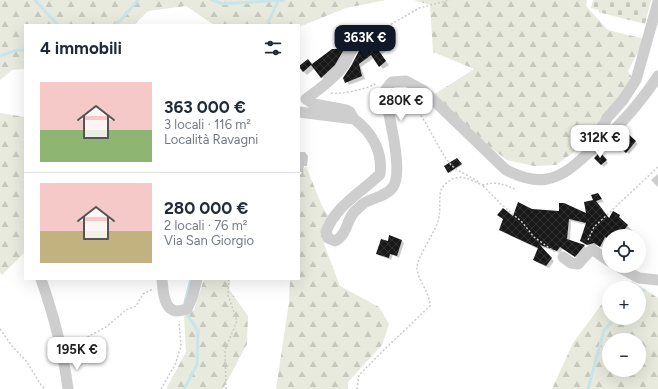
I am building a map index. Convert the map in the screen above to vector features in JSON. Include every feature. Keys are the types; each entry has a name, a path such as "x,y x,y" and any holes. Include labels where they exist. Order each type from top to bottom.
{"street":[{"path":"605,140 603,127 607,118 623,100 636,80 658,2"},
{"path":"353,48 348,54 344,65 321,88 306,99 314,104 346,110 350,112 354,119"},
{"path":"300,112 354,119 362,124 372,137 381,164 380,174 346,203 330,223 326,232 328,238 335,241 341,237 353,213 364,203 382,197 393,187 397,178 396,156 385,94 386,89 392,82 406,80 423,90 506,170 518,176 531,179 547,179 566,172 605,140 642,100 658,76"},
{"path":"563,257 578,264 592,250 602,256"},
{"path":"629,273 639,278 658,280"},
{"path":"41,280 51,306 63,355 68,389"},
{"path":"162,282 164,298 170,308 181,310 192,298 197,280"}],"path":[{"path":"353,48 378,29 390,25 419,8 450,0"},
{"path":"321,88 333,94 347,93 370,88 374,84 386,89 397,90 408,104 416,109 423,118 435,142 452,166 472,177 482,185 522,222 534,237 563,257"},
{"path":"587,254 584,248 594,227 658,167"},
{"path":"356,389 359,376 430,306 430,299 417,268 438,223 441,208 441,190 447,182 454,177 467,178 482,185 502,183 517,190"},
{"path":"226,389 225,350 237,321 228,295 229,280"},
{"path":"63,355 89,336 106,327 126,310 136,306 143,294 162,282"},
{"path":"161,389 175,364 181,346 181,310"},
{"path":"0,330 27,362 45,389"}],"green space":[{"path":"0,0 386,0 346,8 300,27 300,24 213,24 186,6 148,11 135,24 24,24 24,69 12,70 0,80"},
{"path":"414,0 587,0 586,6 608,30 645,39 628,71 633,79 604,130 556,165 534,166 507,160 482,141 435,94 474,69 433,52 430,5"},
{"path":"593,0 651,0 645,24 598,12 599,10 591,8"},
{"path":"0,113 24,117 24,253 2,275 0,273"},
{"path":"306,166 322,206 329,217 324,244 340,286 379,307 389,324 382,345 348,382 348,389 276,389 289,302 290,280 300,280 300,175"},
{"path":"204,280 230,280 229,289 248,316 247,344 223,389 166,389 186,352 184,316 194,310"},
{"path":"646,290 658,298 658,389 552,389 573,343 602,304 602,325 646,325"}],"building":[{"path":"376,37 383,48 379,51 386,61 379,67 371,55 359,64 362,76 345,83 343,78 360,49"},
{"path":"345,40 354,40 347,44 335,65 321,78 311,65 303,72 300,68 300,65 308,59 312,64 332,49 338,49 344,45"},
{"path":"625,131 636,141 626,153 614,143"},
{"path":"600,152 607,160 601,165 594,158"},
{"path":"457,158 462,164 448,173 444,166"},
{"path":"598,193 602,199 596,201 609,218 613,211 620,215 619,217 628,225 625,229 602,229 602,243 600,247 594,243 587,245 580,241 586,223 569,219 567,239 585,245 575,257 560,247 557,251 540,245 552,258 546,266 533,260 538,248 499,230 503,219 497,215 503,208 513,216 518,202 532,209 559,211 559,203 564,203 586,213 584,202 593,200 591,195"},
{"path":"389,235 402,240 397,256 390,254 389,258 376,254 381,239 388,241"}],"waterway":[{"path":"35,0 57,24"},
{"path":"116,24 138,0"},
{"path":"212,0 222,4 284,0"},
{"path":"267,24 278,1"},
{"path":"0,56 17,50 24,50"},
{"path":"185,302 191,280"},
{"path":"184,389 197,365 198,331 186,313"},
{"path":"588,389 604,330 609,325"}]}
